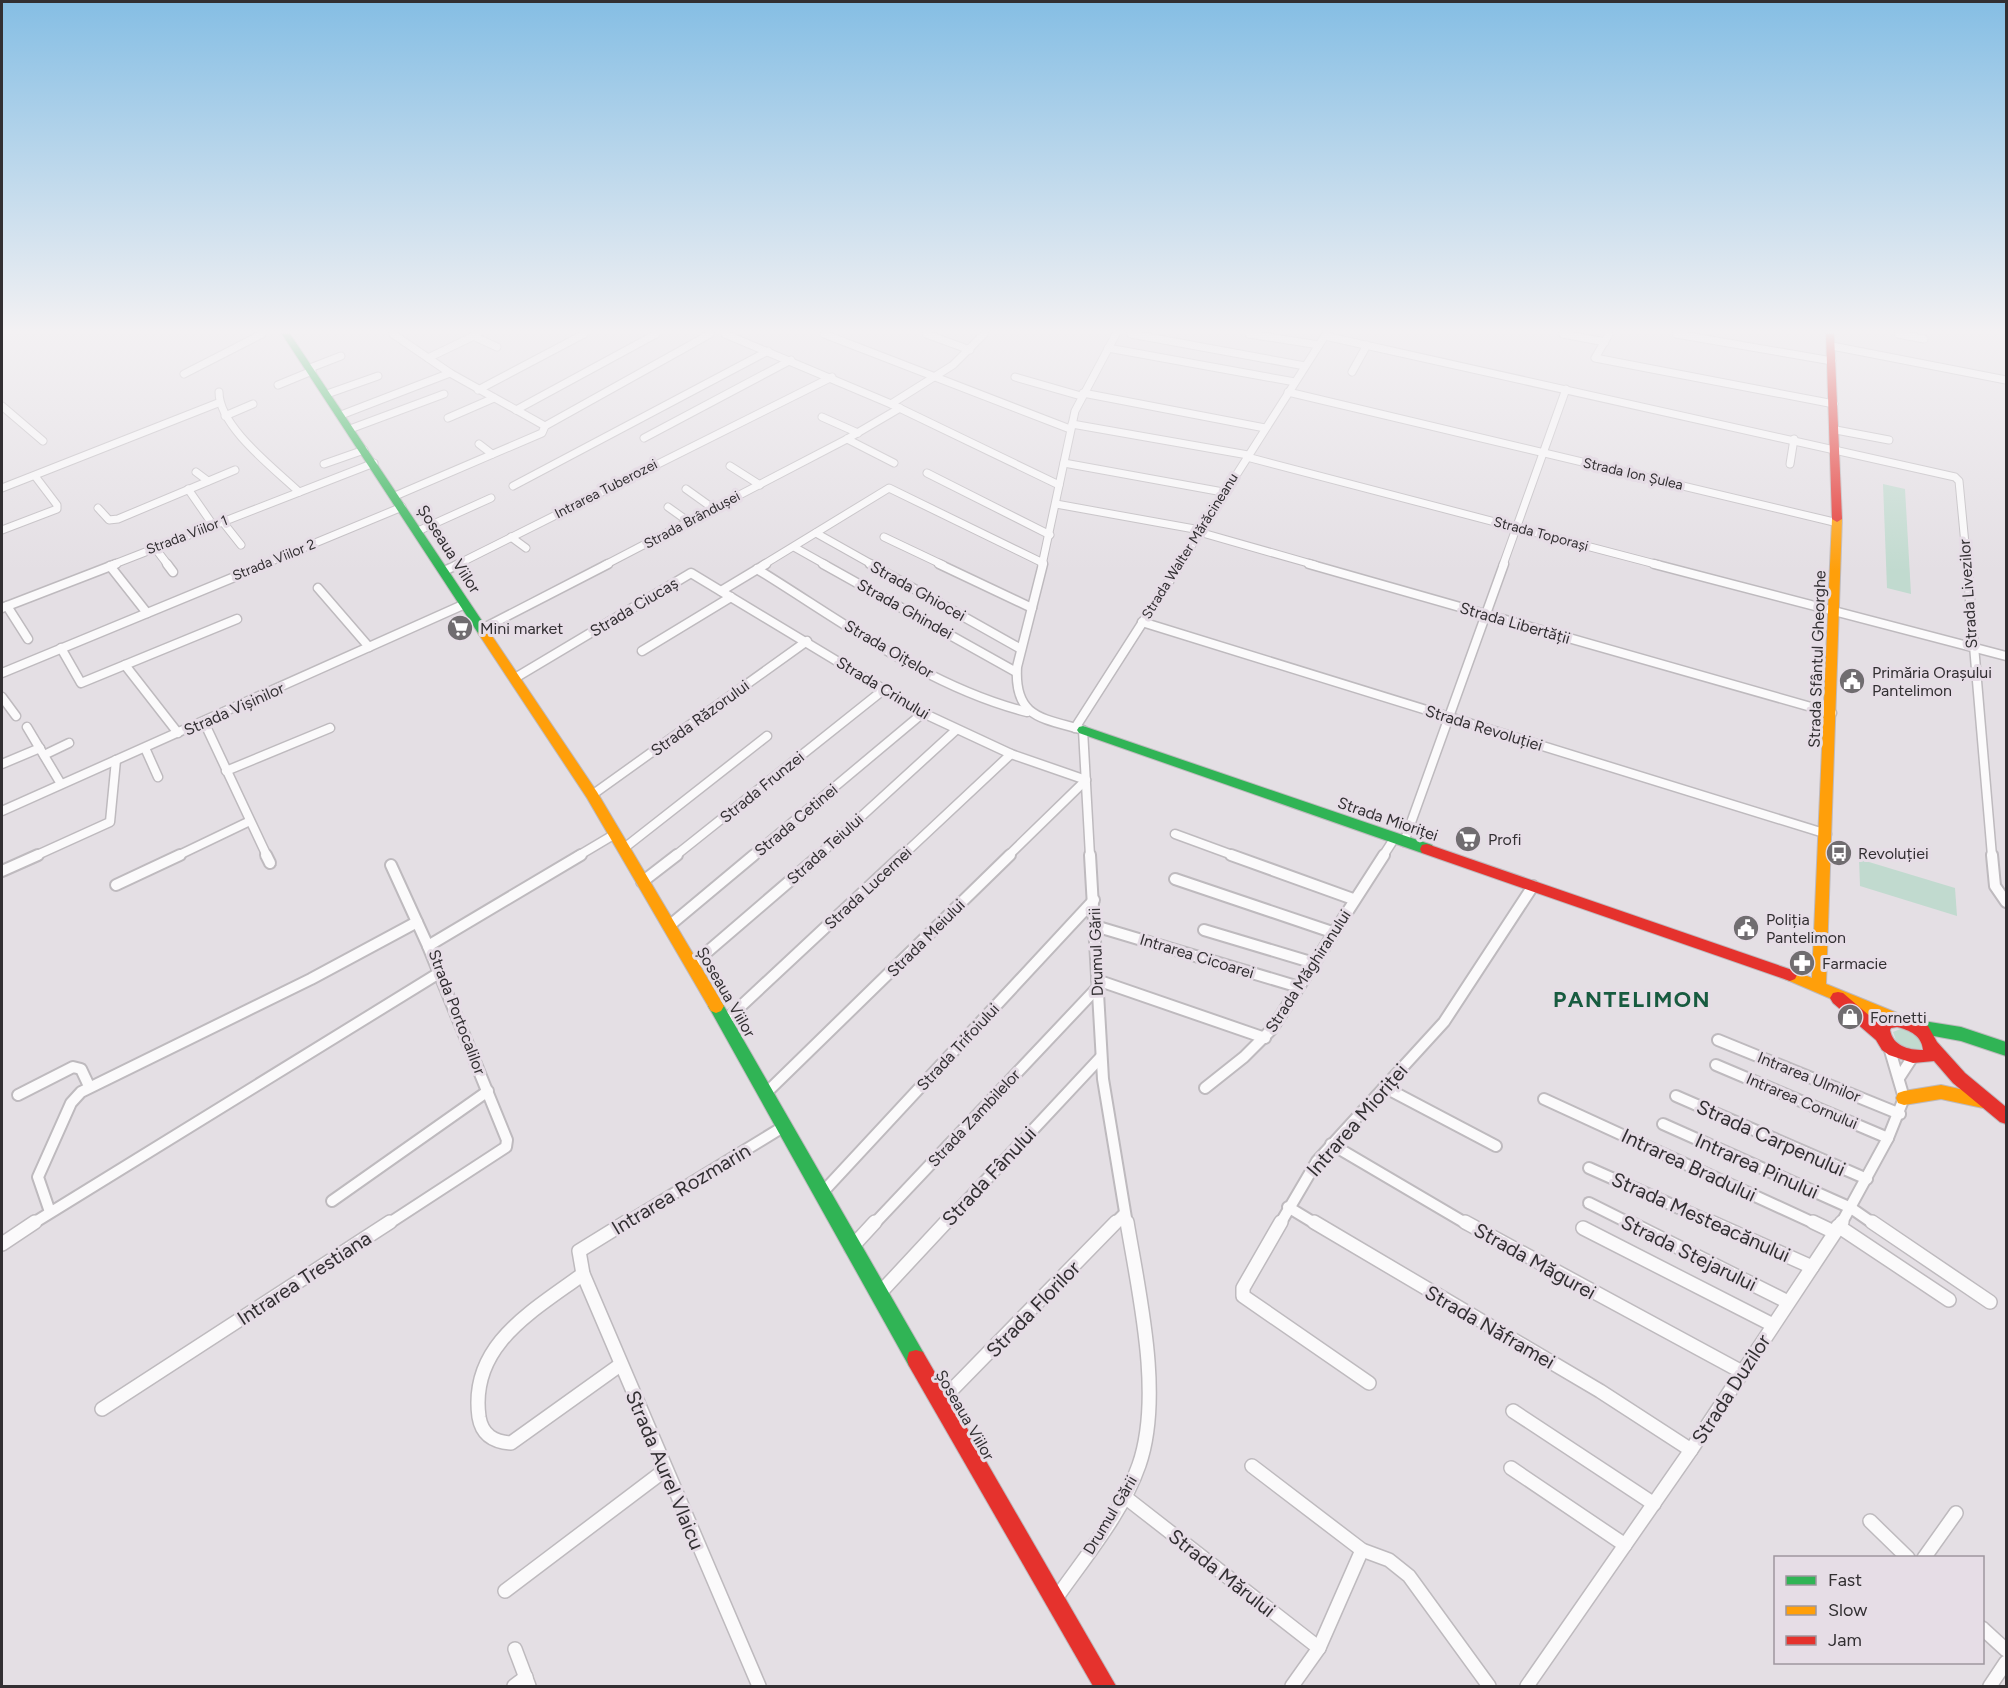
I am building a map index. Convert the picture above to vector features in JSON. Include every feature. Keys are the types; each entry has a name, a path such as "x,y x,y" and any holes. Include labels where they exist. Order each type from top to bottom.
{"street":[{"path":"10,413 43,441"},
{"path":"2,488 193,413"},
{"path":"223,413 244,440 300,492"},
{"path":"225,416 233,413"},
{"path":"341,415 347,413"},
{"path":"350,429 394,413"},
{"path":"448,418 460,413"},
{"path":"521,413 545,426 569,413"},
{"path":"513,486 651,413"},
{"path":"644,438 692,413"},
{"name":"Intrarea Tuberozei","path":"444,571 760,413"},
{"name":"Strada Brândușei","path":"482,629 760,485 892,413"},
{"path":"910,413 1059,484"},
{"name":"Strada Toporași","path":"1031,413 1071,427 1247,456 2007,656"},
{"path":"1076,413 1071,427 1050,535 1016,672 1018,699 1027,712 1079,729"},
{"path":"1181,413 1265,428"},
{"name":"Strada Walter Mărăcineanu","path":"1079,729 1142,622 1275,413"},
{"name":"Strada Ion Șulea","path":"1375,413 1838,523"},
{"name":"Strada Măghiranului","path":"1205,1088 1265,1038 1353,899 1399,841 1449,717 1557,413"},
{"path":"1672,413 1837,449"},
{"name":"Strada Sfântul Gheorghe","path":"1819,985 1832,714 1838,523 1835,413"},
{"name":"Șoseaua Viilor","path":"341,415 592,795 725,1021 939,1403 1105,1686"},
{"path":"822,417 858,433"},
{"name":"Strada Viilor 2","path":"2,673 147,613 398,501 492,454 543,433 545,426"},
{"path":"1836,430 1889,441"},
{"path":"847,439 894,463"},
{"path":"1790,464 1794,440"},
{"path":"480,444 492,454"},
{"name":"Strada Livezilor","path":"1837,449 1946,474 1958,479 1995,886 2007,902"},
{"path":"324,464 364,450"},
{"path":"1064,463 1223,492"},
{"name":"Strada Viilor 1","path":"4,607 374,464"},
{"path":"730,466 760,485"},
{"path":"98,508 107,519 113,520 235,470"},
{"path":"196,472 208,481"},
{"path":"927,473 1050,535"},
{"path":"2,530 58,507 35,476"},
{"path":"722,591 889,488 1043,563"},
{"path":"188,489 213,525"},
{"path":"686,489 714,509"},
{"path":"418,531 491,498"},
{"name":"Strada Libertății","path":"1056,504 1199,531 1832,714"},
{"path":"668,507 689,522"},
{"name":"Strada Viilor 2","path":"222,521 241,545"},
{"name":"Strada Ghiocei","path":"816,533 1021,649"},
{"path":"511,537 526,548"},
{"path":"884,537 1032,608"},
{"name":"Strada Ghindei","path":"794,547 1016,672"},
{"path":"155,548 173,572"},
{"path":"110,566 134,597 141,600 147,613"},
{"name":"Strada Oițelor","path":"757,570 914,666 992,704 1027,712"},
{"name":"Strada Crinului","path":"691,573 807,641 882,691 923,713 1011,754 1086,780"},
{"name":"Strada Ciucaș","path":"515,678 691,573"},
{"path":"318,588 369,647"},
{"path":"642,651 731,597"},
{"name":"Strada Vișinilor","path":"2,811 465,604"},
{"path":"4,607 28,639"},
{"path":"61,648 81,683 237,618"},
{"name":"Strada Revoluției","path":"1142,622 1827,834"},
{"name":"Strada Răzorului","path":"592,795 807,641"},
{"path":"125,665 178,733"},
{"name":"Strada Frunzei","path":"642,882 882,691"},
{"path":"2,697 16,716"},
{"name":"Strada Cetinei","path":"669,926 923,713"},
{"path":"204,722 270,863"},
{"path":"27,727 61,784"},
{"path":"226,771 330,728"},
{"name":"Drumul Gării","path":"1055,1601 1125,1497 1139,1466 1148,1434 1150,1401 1145,1336 1101,1057 1086,780 1079,729"},
{"name":"Strada Mioriței","path":"1079,729 1819,985 1917,1027"},
{"name":"Strada Teiului","path":"692,965 833,843 956,730"},
{"path":"623,849 767,736"},
{"path":"2,764 69,743"},
{"path":"145,748 158,777"},
{"name":"Strada Lucernei","path":"725,1021 1011,754"},
{"path":"2,871 110,822 113,818 112,790 117,760"},
{"name":"Strada Meiului","path":"765,1094 1086,780"},
{"path":"116,885 250,821"},
{"name":"Strada Portocalilor","path":"506,1147 507,1140 488,1091 428,946 615,834"},
{"path":"1175,834 1353,899"},
{"path":"391,865 428,946"},
{"path":"1175,879 1332,932"},
{"name":"Intrarea Mioriței","path":"1369,1383 1243,1296 1243,1288 1288,1207 1331,1144 1453,1009 1533,886"},
{"name":"Strada Trifoiului","path":"821,1194 1094,900"},
{"path":"50,1212 39,1184 40,1169 71,1103 89,1086 311,979 417,922"},
{"name":"Intrarea Cicoarei","path":"1095,926 1299,987"},
{"path":"1204,930 1314,963"},
{"path":"2,1244 50,1212 439,973"},
{"path":"1097,984 1265,1038"},
{"name":"Strada Zambilelor","path":"851,1248 1097,984"},
{"name":"Strada Mioriței","path":"1819,985 1899,1053 1959,1078"},
{"path":"1897,1020 1883,1026 1905,1098 1927,1092 1948,1092 1993,1105"},
{"path":"1917,1027 1961,1034 2007,1049"},
{"path":"1917,1027 1959,1078 2007,1117"},
{"path":"1931,1044 1961,1034"},
{"name":"Intrarea Ulmilor","path":"1718,1040 1900,1114"},
{"path":"1899,1078 1917,1059 1930,1055 1931,1044"},
{"name":"Strada Fânului","path":"878,1296 1101,1057"},
{"name":"Intrarea Cornului","path":"1716,1065 1888,1138"},
{"path":"18,1095 73,1067 81,1069 89,1086"},
{"path":"1384,1087 1496,1146"},
{"path":"332,1201 488,1091"},
{"name":"Strada Carpenului","path":"1676,1096 1867,1179"},
{"name":"Strada Duzilor","path":"1527,1686 1691,1450 1851,1208 1900,1114 1905,1098"},
{"name":"Intrarea Bradului","path":"1544,1099 1836,1229 1949,1300"},
{"name":"Intrarea Pinului","path":"1663,1124 1851,1208 1990,1302"},
{"name":"Intrarea Rozmarin","path":"579,1251 783,1127"},
{"name":"Strada Măgurei","path":"1331,1144 1488,1236 1742,1372"},
{"name":"Intrarea Trestiana","path":"102,1410 506,1147"},
{"name":"Strada Mesteacănului","path":"1589,1168 1812,1267"},
{"name":"Strada Stejarului","path":"1588,1203 1788,1302"},
{"name":"Strada Năframei","path":"1288,1207 1600,1391 1691,1450"},
{"name":"Strada Florilor","path":"939,1403 1124,1214"},
{"path":"1583,1228 1773,1325"},
{"name":"Strada Aurel Vlaicu","path":"579,1251 583,1274 620,1365 759,1686"},
{"path":"583,1274 500,1339 482,1365 478,1390 481,1423 489,1438 497,1443 511,1443 620,1365"},
{"path":"1513,1411 1654,1504"},
{"path":"1252,1466 1362,1550 1389,1560 1409,1576 1489,1686"},
{"path":"1511,1468 1625,1545"},
{"path":"505,1592 665,1470"},
{"name":"Strada Mărului","path":"1125,1497 1319,1648"},
{"path":"1925,1556 1956,1513"},
{"path":"1870,1521 1907,1556"},
{"path":"1292,1686 1319,1648 1362,1550"},
{"path":"1984,1629 2007,1650"},
{"path":"514,1686 527,1682 515,1649"},
{"path":"1990,1686 2007,1662"}],"green space":[{"path":"1883,484 1905,489 1911,594 1887,588"},
{"path":"1859,859 1955,888 1957,916 1860,886"},
{"path":"1903,1028 1917,1035 1922,1043 1921,1049 1910,1051 1897,1043 1893,1032"}],"traffic: fast":[{"path":"338,413 484,633"},
{"path":"1083,730 1427,849"},
{"path":"716,1006 916,1359"},
{"path":"1917,1027 1961,1034 2006,1049"}],"traffic: slow":[{"path":"1819,985 1837,519"},
{"path":"484,633 592,795 716,1006"},
{"path":"1790,975 1897,1020"},
{"path":"1904,1098 1941,1092 1983,1101"}],"traffic: jam":[{"path":"1833,413 1837,519"},
{"path":"1427,849 1790,975"},
{"path":"1838,998 1884,1037"},
{"path":"1897,1020 1917,1027 1927,1036 1931,1048 1930,1055 1922,1057 1903,1054 1887,1045 1882,1030 1886,1022 1897,1020"},
{"path":"1932,1047 1959,1078 2006,1117"},
{"path":"916,1359 1105,1686"}],"place":[{"name":"Mini market","path":"460,628"},
{"name":"Primăria Orașului Pantelimon","path":"1852,681"},
{"name":"Profi","path":"1468,839"},
{"name":"Revoluției","path":"1839,853"},
{"name":"Poliția Pantelimon","path":"1746,928"},
{"name":"Farmacie","path":"1802,963"},
{"name":"Fornetti","path":"1850,1017"}],"district":[{"name":"PANTELIMON","path":"1632,999"}]}
